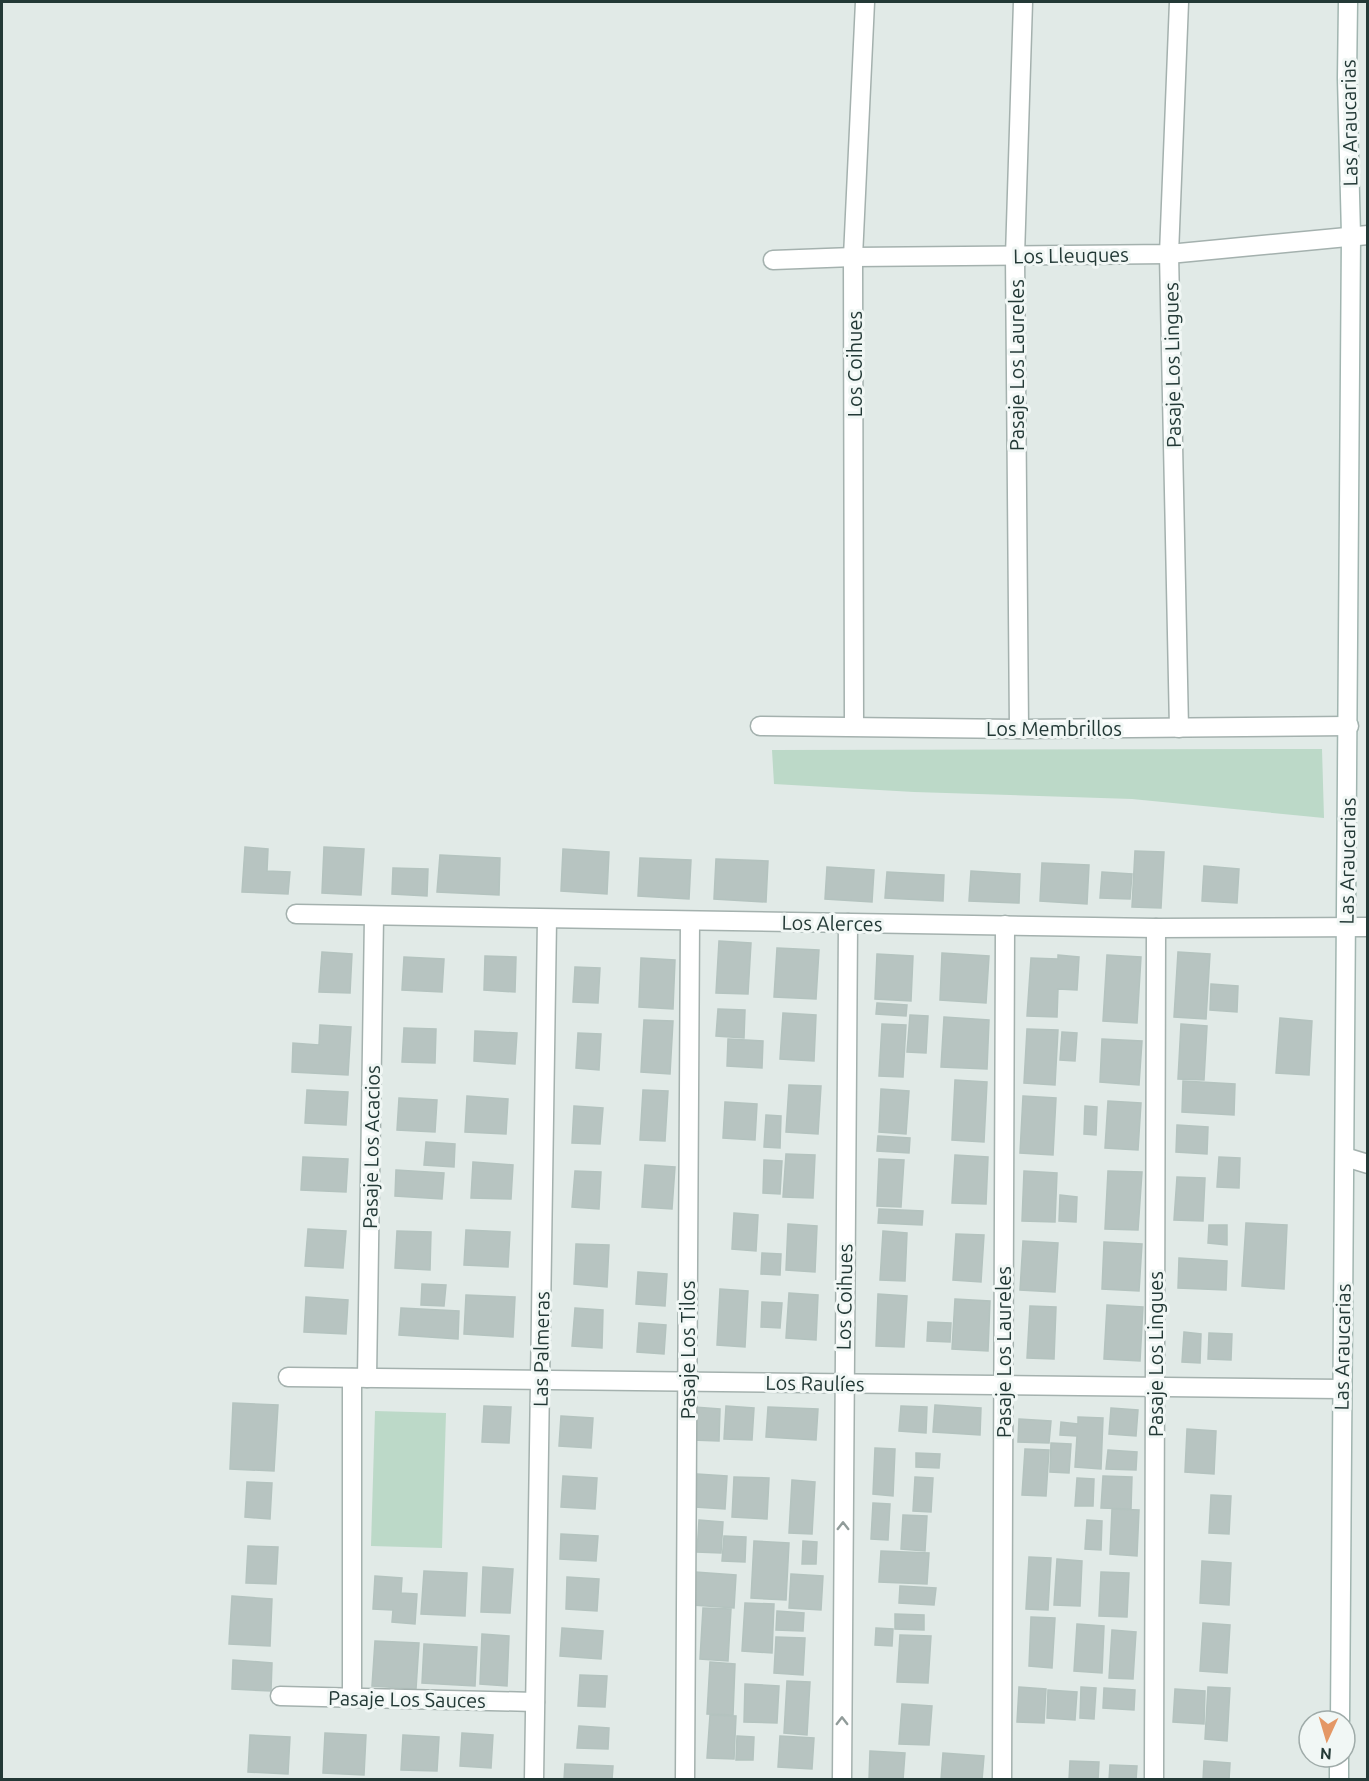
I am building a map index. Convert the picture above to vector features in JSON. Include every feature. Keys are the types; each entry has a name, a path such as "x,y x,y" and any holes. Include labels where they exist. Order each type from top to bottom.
{"street":[{"name":"Los Coihues","path":"854,726 853,257 865,2"},
{"name":"Pasaje Los Laureles","path":"1019,729 1015,256 1023,2"},
{"name":"Pasaje Los Lingues","path":"1179,2 1169,254 1179,728"},
{"name":"Las Araucarias","path":"1340,1709 1346,927 1359,235 1347,78 1348,2"},
{"name":"Los Lleuques","path":"773,260 1169,254 1359,235"},
{"name":"Los Membrillos","path":"760,726 1019,729 1349,726"},
{"name":"Los Alerces","path":"296,914 1156,928 1368,927"},
{"name":"Pasaje Los Acacios","path":"352,1697 374,916"},
{"name":"Las Palmeras","path":"534,1779 547,919"},
{"name":"Pasaje Los Tilos","path":"685,1779 690,921"},
{"name":"Los Coihues","path":"842,1779 848,923"},
{"name":"Pasaje Los Laureles","path":"1002,1779 1005,925"},
{"name":"Pasaje Los Lingues","path":"1154,1779 1156,928"},
{"path":"1345,1157 1368,1164"},
{"name":"Los Raulíes","path":"288,1377 1342,1389"},
{"name":"Pasaje Los Sauces","path":"280,1696 535,1702"}],"green space":[{"path":"1322,749 1324,818 1132,799 914,792 774,784 772,750"},
{"path":"375,1411 446,1413 442,1548 371,1546"}],"building":[{"path":"245,847 268,849 267,871 290,872 288,894 242,892"},
{"path":"324,847 364,849 361,895 322,893"},
{"path":"563,849 609,852 607,894 561,891"},
{"path":"1135,851 1164,852 1161,908 1132,907"},
{"path":"440,855 500,858 499,895 437,892"},
{"path":"640,858 691,860 689,899 638,896"},
{"path":"716,859 768,861 766,902 714,899"},
{"path":"1042,863 1089,865 1087,904 1040,901"},
{"path":"1204,866 1239,869 1237,903 1202,901"},
{"path":"827,867 874,870 872,902 825,899"},
{"path":"393,868 428,869 427,896 392,894"},
{"path":"971,871 1020,874 1019,903 969,901"},
{"path":"887,872 944,875 943,901 885,898"},
{"path":"1102,872 1132,874 1130,899 1100,898"},
{"path":"719,941 751,943 748,994 716,993"},
{"path":"777,948 819,950 816,999 774,997"},
{"path":"322,952 352,954 350,993 319,992"},
{"path":"1178,952 1210,954 1206,1019 1174,1017"},
{"path":"942,953 989,956 986,1003 940,1000"},
{"path":"877,954 913,956 911,1001 875,999"},
{"path":"1058,955 1079,957 1077,990 1058,989 1057,1017 1027,1016 1031,958 1058,959"},
{"path":"1107,955 1141,957 1137,1023 1103,1021"},
{"path":"485,956 516,957 515,992 484,990"},
{"path":"404,957 444,959 442,992 402,990"},
{"path":"641,958 675,960 673,1009 639,1007"},
{"path":"575,967 600,968 598,1003 573,1002"},
{"path":"1211,984 1238,986 1237,1012 1210,1010"},
{"path":"877,1003 907,1005 906,1016 876,1014"},
{"path":"718,1009 745,1010 744,1038 716,1036"},
{"path":"783,1013 816,1015 814,1061 780,1059"},
{"path":"910,1015 928,1016 926,1053 907,1052"},
{"path":"944,1017 989,1020 987,1069 941,1067"},
{"path":"1280,1018 1312,1021 1309,1075 1276,1073"},
{"path":"644,1020 673,1021 670,1074 641,1072"},
{"path":"882,1024 906,1025 903,1077 879,1076"},
{"path":"1181,1024 1207,1026 1204,1080 1178,1079"},
{"path":"320,1025 351,1027 348,1075 292,1072 293,1043 319,1045"},
{"path":"404,1028 436,1029 435,1063 402,1062"},
{"path":"1027,1029 1058,1030 1055,1085 1024,1083"},
{"path":"475,1031 517,1033 515,1064 474,1061"},
{"path":"1062,1032 1077,1033 1075,1061 1060,1060"},
{"path":"578,1033 601,1034 599,1070 576,1068"},
{"path":"728,1039 763,1041 762,1068 727,1066"},
{"path":"1102,1039 1142,1041 1139,1085 1100,1082"},
{"path":"955,1080 987,1082 984,1142 952,1140"},
{"path":"1183,1081 1235,1084 1234,1115 1182,1112"},
{"path":"789,1085 821,1086 818,1134 786,1132"},
{"path":"881,1089 909,1091 906,1134 879,1132"},
{"path":"307,1090 348,1092 346,1125 305,1123"},
{"path":"643,1090 668,1091 665,1141 640,1140"},
{"path":"467,1096 508,1099 506,1134 465,1132"},
{"path":"1023,1096 1056,1098 1053,1155 1020,1153"},
{"path":"399,1098 437,1100 435,1132 397,1130"},
{"path":"1108,1101 1141,1103 1138,1150 1105,1148"},
{"path":"725,1102 757,1104 755,1140 723,1138"},
{"path":"574,1106 603,1108 600,1144 572,1143"},
{"path":"1085,1106 1097,1107 1096,1135 1084,1134"},
{"path":"766,1115 781,1116 780,1148 764,1147"},
{"path":"1177,1125 1208,1127 1207,1154 1176,1152"},
{"path":"878,1136 910,1138 909,1153 877,1151"},
{"path":"426,1142 455,1144 454,1167 424,1165"},
{"path":"786,1154 815,1155 813,1198 783,1197"},
{"path":"955,1155 988,1157 986,1204 952,1203"},
{"path":"303,1157 348,1159 346,1192 301,1190"},
{"path":"1219,1157 1240,1158 1239,1188 1217,1187"},
{"path":"879,1159 904,1160 901,1207 877,1206"},
{"path":"764,1160 782,1161 780,1194 763,1193"},
{"path":"473,1162 513,1165 511,1199 471,1198"},
{"path":"645,1165 675,1167 672,1209 642,1207"},
{"path":"396,1170 444,1173 442,1199 395,1196"},
{"path":"575,1171 601,1172 599,1209 572,1207"},
{"path":"1024,1171 1057,1173 1055,1222 1022,1221"},
{"path":"1108,1171 1142,1172 1138,1230 1105,1229"},
{"path":"1177,1177 1205,1178 1203,1221 1174,1220"},
{"path":"1060,1195 1077,1197 1076,1222 1059,1221"},
{"path":"879,1209 923,1211 922,1225 878,1223"},
{"path":"734,1213 758,1215 756,1251 732,1249"},
{"path":"1246,1223 1287,1225 1284,1289 1242,1286"},
{"path":"788,1224 817,1226 815,1272 786,1270"},
{"path":"1209,1225 1227,1225 1227,1245 1208,1243"},
{"path":"308,1229 346,1231 343,1268 305,1266"},
{"path":"466,1230 510,1232 508,1267 464,1265"},
{"path":"397,1231 431,1232 430,1270 395,1268"},
{"path":"883,1231 907,1233 905,1281 880,1280"},
{"path":"956,1234 984,1235 981,1282 953,1280"},
{"path":"1023,1241 1058,1243 1055,1292 1020,1290"},
{"path":"1104,1242 1142,1244 1139,1291 1102,1289"},
{"path":"576,1244 609,1245 607,1287 574,1284"},
{"path":"762,1253 781,1254 780,1275 761,1274"},
{"path":"1179,1258 1227,1261 1226,1290 1178,1288"},
{"path":"638,1272 667,1274 665,1306 636,1304"},
{"path":"422,1284 446,1285 444,1306 421,1305"},
{"path":"720,1289 748,1291 745,1347 717,1345"},
{"path":"789,1293 818,1295 816,1340 786,1338"},
{"path":"878,1294 907,1296 904,1347 876,1346"},
{"path":"466,1295 515,1297 513,1337 464,1334"},
{"path":"306,1297 348,1300 346,1334 304,1332"},
{"path":"955,1299 990,1301 988,1351 952,1349"},
{"path":"762,1302 782,1303 780,1328 761,1327"},
{"path":"1107,1305 1143,1307 1140,1361 1104,1359"},
{"path":"1030,1306 1056,1307 1054,1359 1027,1358"},
{"path":"401,1308 459,1311 458,1339 399,1335"},
{"path":"575,1308 603,1310 602,1348 572,1346"},
{"path":"928,1322 951,1323 950,1342 927,1341"},
{"path":"639,1323 666,1325 664,1354 637,1352"},
{"path":"1184,1332 1201,1334 1200,1363 1182,1362"},
{"path":"1209,1333 1232,1334 1231,1360 1208,1359"},
{"path":"233,1403 278,1405 274,1471 230,1469"},
{"path":"935,1405 981,1408 980,1435 933,1432"},
{"path":"484,1406 511,1407 509,1443 482,1442"},
{"path":"726,1406 754,1408 752,1440 724,1439"},
{"path":"901,1406 927,1407 926,1433 899,1431"},
{"path":"694,1407 720,1409 719,1441 692,1440"},
{"path":"768,1407 818,1409 816,1440 766,1437"},
{"path":"1111,1408 1138,1410 1136,1436 1109,1434"},
{"path":"561,1416 593,1418 591,1448 559,1446"},
{"path":"1078,1417 1103,1418 1101,1469 1075,1467 1077,1436 1060,1435 1061,1422 1078,1424"},
{"path":"1019,1419 1051,1421 1049,1443 1018,1442"},
{"path":"1187,1429 1216,1431 1214,1474 1185,1472"},
{"path":"1051,1443 1071,1444 1069,1473 1050,1472"},
{"path":"875,1448 895,1449 893,1496 873,1494"},
{"path":"1025,1449 1049,1450 1046,1496 1022,1495"},
{"path":"1108,1450 1137,1452 1136,1470 1106,1469"},
{"path":"916,1453 940,1454 939,1468 916,1467"},
{"path":"697,1474 727,1476 725,1509 695,1507"},
{"path":"563,1476 597,1478 595,1509 561,1507"},
{"path":"1103,1476 1132,1477 1131,1509 1101,1508"},
{"path":"734,1477 769,1478 767,1519 732,1517"},
{"path":"915,1477 933,1478 931,1512 913,1511"},
{"path":"1077,1478 1094,1479 1093,1506 1075,1506"},
{"path":"792,1480 815,1482 812,1534 789,1533"},
{"path":"247,1482 272,1483 270,1519 245,1517"},
{"path":"1211,1495 1231,1496 1229,1534 1209,1533"},
{"path":"873,1503 890,1504 888,1540 871,1539"},
{"path":"1112,1509 1139,1510 1137,1556 1110,1554"},
{"path":"903,1515 927,1516 925,1551 901,1549"},
{"path":"699,1520 723,1522 721,1553 697,1552"},
{"path":"1087,1520 1102,1521 1101,1550 1085,1549"},
{"path":"561,1534 598,1536 596,1561 560,1559"},
{"path":"724,1536 746,1537 745,1562 722,1561"},
{"path":"754,1541 789,1543 786,1600 751,1598"},
{"path":"803,1541 817,1542 816,1564 802,1564"},
{"path":"248,1546 278,1547 276,1584 246,1583"},
{"path":"881,1551 929,1553 927,1584 879,1582"},
{"path":"1029,1557 1051,1558 1048,1610 1026,1609"},
{"path":"1057,1559 1082,1561 1080,1606 1054,1605"},
{"path":"1202,1561 1231,1563 1229,1605 1200,1603"},
{"path":"483,1567 513,1569 510,1613 481,1612"},
{"path":"424,1571 467,1573 465,1616 421,1614"},
{"path":"695,1572 736,1575 734,1608 693,1605"},
{"path":"1101,1572 1129,1573 1127,1617 1099,1616"},
{"path":"791,1574 823,1576 821,1610 789,1608"},
{"path":"375,1576 402,1578 401,1593 417,1594 415,1624 392,1622 393,1610 373,1609"},
{"path":"567,1577 599,1579 597,1611 566,1609"},
{"path":"900,1586 936,1588 934,1605 899,1603"},
{"path":"232,1596 272,1599 270,1646 229,1644"},
{"path":"745,1603 774,1604 772,1653 742,1651"},
{"path":"703,1608 731,1609 728,1661 700,1659"},
{"path":"777,1611 804,1613 803,1631 776,1630"},
{"path":"895,1614 924,1615 924,1630 895,1629"},
{"path":"1031,1617 1055,1618 1052,1668 1029,1666"},
{"path":"1203,1623 1230,1625 1227,1673 1200,1671"},
{"path":"1077,1624 1104,1626 1102,1673 1074,1671"},
{"path":"562,1628 603,1631 601,1659 560,1656"},
{"path":"876,1628 893,1629 892,1646 875,1645"},
{"path":"1112,1630 1136,1632 1133,1679 1109,1678"},
{"path":"482,1634 509,1636 507,1686 480,1684"},
{"path":"900,1635 931,1636 928,1683 897,1682"},
{"path":"776,1637 805,1638 803,1675 774,1673"},
{"path":"375,1641 419,1643 416,1689 372,1686"},
{"path":"424,1644 477,1647 475,1686 422,1683"},
{"path":"233,1660 272,1663 271,1691 232,1689"},
{"path":"710,1662 735,1664 733,1715 707,1714"},
{"path":"580,1675 607,1676 605,1707 578,1706"},
{"path":"787,1681 810,1682 807,1735 784,1733"},
{"path":"745,1684 779,1686 777,1723 744,1722"},
{"path":"1019,1687 1046,1689 1044,1723 1017,1722"},
{"path":"1081,1687 1096,1688 1094,1719 1080,1718"},
{"path":"1208,1687 1230,1688 1227,1741 1205,1739"},
{"path":"1104,1688 1135,1690 1134,1710 1103,1708"},
{"path":"1175,1689 1205,1691 1204,1724 1173,1722"},
{"path":"1048,1690 1077,1692 1075,1720 1047,1718"},
{"path":"902,1704 932,1706 929,1745 899,1744"},
{"path":"710,1715 736,1716 734,1759 707,1758"},
{"path":"579,1726 609,1728 608,1749 577,1748"},
{"path":"325,1733 366,1735 364,1775 323,1773"},
{"path":"462,1733 493,1735 491,1768 460,1766"},
{"path":"250,1735 290,1737 288,1774 248,1772"},
{"path":"403,1735 439,1737 437,1771 401,1770"},
{"path":"737,1736 754,1737 753,1760 736,1760"},
{"path":"780,1736 814,1738 812,1769 778,1767"},
{"path":"870,1751 905,1753 903,1780 869,1780"},
{"path":"943,1753 984,1756 982,1780 941,1780"},
{"path":"1070,1761 1099,1762 1098,1780 1069,1780"},
{"path":"1204,1761 1230,1763 1229,1780 1203,1780"},
{"path":"565,1764 613,1766 612,1780 564,1780"},
{"path":"1110,1765 1137,1766 1136,1780 1109,1780"}]}
